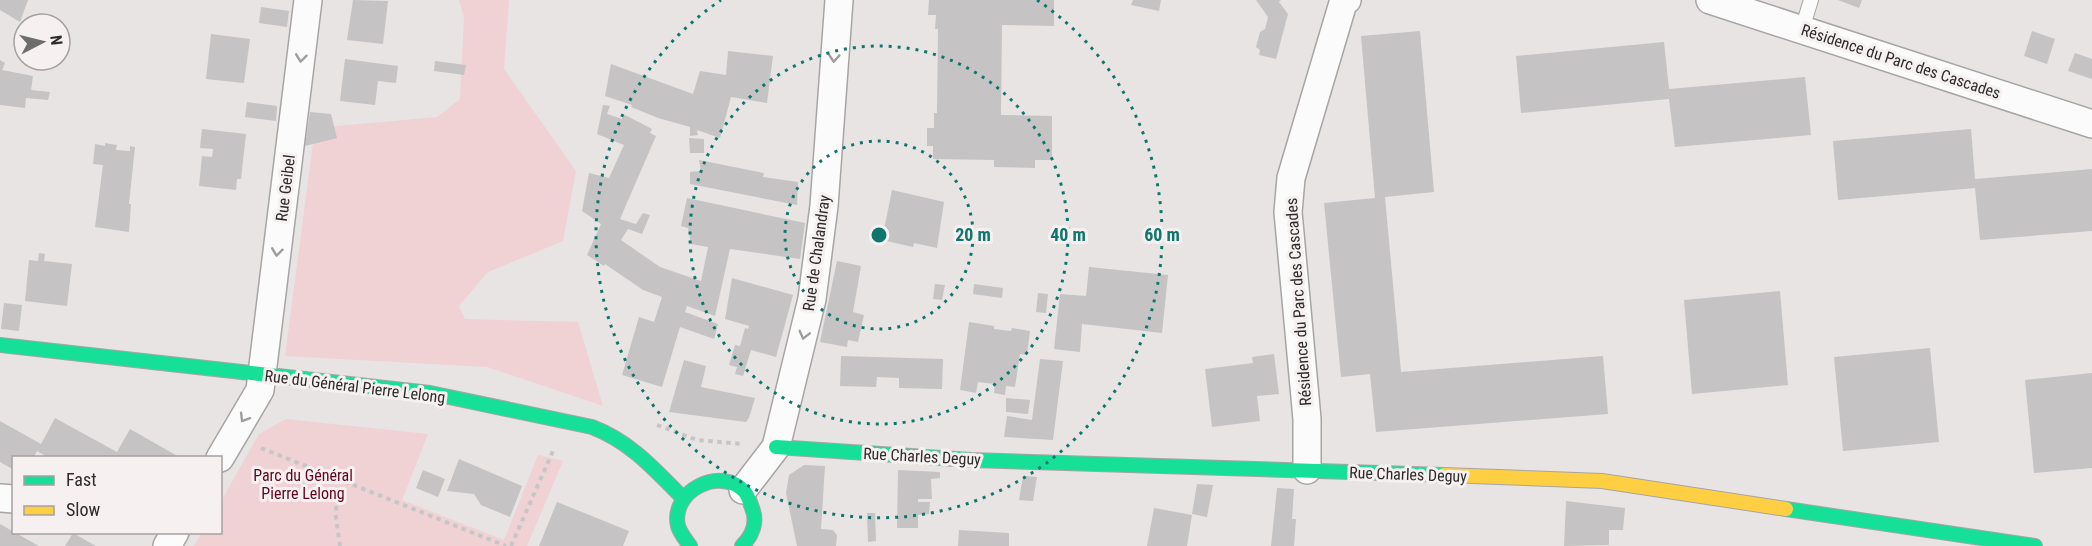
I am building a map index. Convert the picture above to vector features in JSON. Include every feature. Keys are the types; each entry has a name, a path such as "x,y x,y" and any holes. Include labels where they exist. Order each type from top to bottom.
{"street":[{"name":"Rue Geibel","path":"221,456 260,390 308,0"},
{"name":"Rue de Chalandray","path":"743,490 777,447 817,273 839,0"},
{"name":"Résidence du Parc des Cascades","path":"1710,0 2092,124"},
{"name":"Résidence du Parc des Cascades","path":"1307,470 1307,419 1288,212 1291,178 1344,1"},
{"name":"Rue du Général Pierre Lelong","path":"0,345 430,393 592,427 613,435 638,454 683,498"},
{"name":"Rue Charles Deguy","path":"777,447 971,460 1602,482 2035,546"},
{"path":"690,546 680,531 678,520 683,498 690,489 711,480 733,483 750,499 754,510 754,522 746,545"}],"lane":[{"path":"1802,29 1811,0"}],"path":[{"path":"252,445 506,546"},
{"path":"337,479 336,518 340,546"}],"green space":[{"path":"459,0 509,0 504,69 576,171 563,241 488,272 459,306 465,319 578,322 603,406 487,367 285,356 315,128 437,117 460,99 464,17"},
{"name":"Parc du Général Pierre Lelong","path":"286,419 428,434 402,500 504,540 538,455 563,461 527,546 194,546 201,534 222,534 222,499 259,434"}],"building":[{"path":"0,0 28,0 24,12 12,12 12,17 0,10"},
{"path":"353,0 388,1 383,44 347,40"},
{"path":"929,0 1054,0 1054,26 1002,25 1001,115 1052,116 1052,160 1035,160 1035,168 994,167 994,160 933,159 933,146 927,146 927,128 934,128 934,113 937,113 938,29 935,29 936,15 928,15"},
{"path":"1133,0 1161,0 1159,11 1131,5"},
{"path":"1256,0 1281,0 1279,2 1288,14 1276,59 1259,55 1260,50 1256,47 1260,32 1265,29 1268,17"},
{"path":"1838,0 1862,0 1859,8"},
{"path":"261,7 289,11 287,27 259,23"},
{"path":"1420,31 1434,192 1385,197 1401,372 1603,356 1608,414 1376,432 1370,374 1341,377 1324,203 1375,198 1361,36"},
{"path":"2032,31 2055,39 2047,64 2024,56"},
{"path":"211,34 250,39 244,83 206,79"},
{"path":"1664,42 1669,89 1805,77 1811,135 1675,147 1669,99 1521,113 1516,56"},
{"path":"728,51 773,56 767,103 731,97 720,138 697,130 698,135 690,136 690,127 658,118 631,107 632,105 605,96 611,64 693,94 700,71 726,75"},
{"path":"2075,53 2092,59 2092,79 2068,71"},
{"path":"345,59 398,66 396,83 378,81 375,105 340,101"},
{"path":"0,60 5,63 2,70 33,76 31,90 50,92 48,100 26,98 25,108 0,105"},
{"path":"435,61 466,65 464,75 434,71"},
{"path":"247,102 277,106 276,121 245,117"},
{"path":"603,105 610,106 607,114 622,119 625,115 652,129 650,133 656,136 620,219 636,224 643,213 650,215 642,234 628,229 621,240 660,267 701,281 708,247 691,244 688,228 681,226 687,198 805,223 800,259 730,249 715,316 687,306 685,312 718,324 714,339 680,327 662,387 622,375 639,317 654,322 662,297 643,290 605,264 604,266 587,255 601,224 582,211 589,173 609,178 624,145 597,134"},
{"path":"310,112 331,114 337,138 305,146"},
{"path":"202,129 246,134 241,179 237,179 236,190 199,186 202,156 212,157 213,149 200,148"},
{"path":"1971,129 1975,179 2092,169 2092,231 1980,240 1975,188 1838,200 1833,141"},
{"path":"689,138 704,139 704,153 690,153"},
{"path":"105,143 117,145 116,150 130,151 130,146 135,147 129,204 131,204 129,232 95,227 103,165 93,164 95,144 105,146"},
{"path":"699,160 764,173 763,177 798,182 797,205 690,184 690,172 701,171"},
{"path":"892,190 944,202 937,248 914,243 913,247 882,240"},
{"path":"39,253 45,254 44,261 72,264 67,306 25,301 29,260 38,261"},
{"path":"837,261 861,266 853,312 864,315 858,342 848,340 847,347 820,342"},
{"path":"1089,267 1168,275 1162,333 1082,324 1080,352 1054,349 1060,294 1086,296"},
{"path":"732,278 793,295 776,357 751,350 743,376 735,374 737,367 729,365 735,345 740,346 745,328 748,329 749,326 725,319"},
{"path":"935,284 945,285 942,300 933,299"},
{"path":"974,284 1003,288 1002,298 973,294"},
{"path":"1780,291 1788,385 1692,394 1684,300"},
{"path":"1038,293 1048,294 1046,313 1036,312"},
{"path":"4,303 22,305 19,331 1,329"},
{"path":"969,322 994,326 994,329 1011,331 1012,328 1030,331 1027,355 1020,354 1015,387 1006,386 1005,395 994,393 995,384 978,382 976,393 960,390"},
{"path":"1930,348 1939,442 1843,451 1834,357"},
{"path":"1274,354 1279,394 1257,396 1260,421 1212,427 1205,369 1253,363 1252,357"},
{"path":"841,356 943,359 942,389 899,388 899,378 877,377 876,387 840,386"},
{"path":"1040,359 1063,361 1053,440 1004,437 1007,416 1032,420"},
{"path":"684,360 706,366 701,387 755,398 746,422 669,412"},
{"path":"2092,373 2092,468 2034,473 2025,380"},
{"path":"1006,398 1030,400 1028,414 1006,412"},
{"path":"55,418 117,452 130,429 177,456 46,456 37,451 34,456 12,456 12,469 0,462 0,421 41,444"},
{"path":"459,459 522,486 510,517 481,505 474,494 447,491"},
{"path":"804,465 825,466 821,529 833,530 837,535 836,546 797,546 786,493 789,475"},
{"path":"423,470 445,479 438,497 416,488"},
{"path":"898,470 940,472 940,478 931,479 932,499 918,499 918,502 930,502 929,514 918,515 918,528 897,528"},
{"path":"1023,476 1037,477 1033,501 1019,500"},
{"path":"1197,484 1213,485 1207,517 1192,514"},
{"path":"1277,488 1294,489 1292,519 1296,519 1294,546 1271,546"},
{"path":"1566,501 1625,508 1623,530 1609,530 1609,545 1564,546"},
{"path":"557,502 629,531 623,546 539,546"},
{"path":"1154,508 1192,515 1187,546 1147,546"},
{"path":"867,513 875,513 876,541 868,542"},
{"path":"0,524 12,531 12,534 18,534 39,546 0,546"},
{"path":"959,530 1009,533 1009,546 958,546"},
{"path":"72,534 75,534 96,546 65,546"}],"traffic: fast":[{"path":"0,345 430,393 592,427 630,448 683,498"},
{"path":"776,447 971,460 1444,475"},
{"path":"690,546 678,526 678,513 682,502 699,486 722,481 734,484 744,491 754,513 753,528 749,538 742,546"},
{"path":"1786,509 2035,546"}],"traffic: slow":[{"path":"1444,475 1602,481 1786,509"}]}
